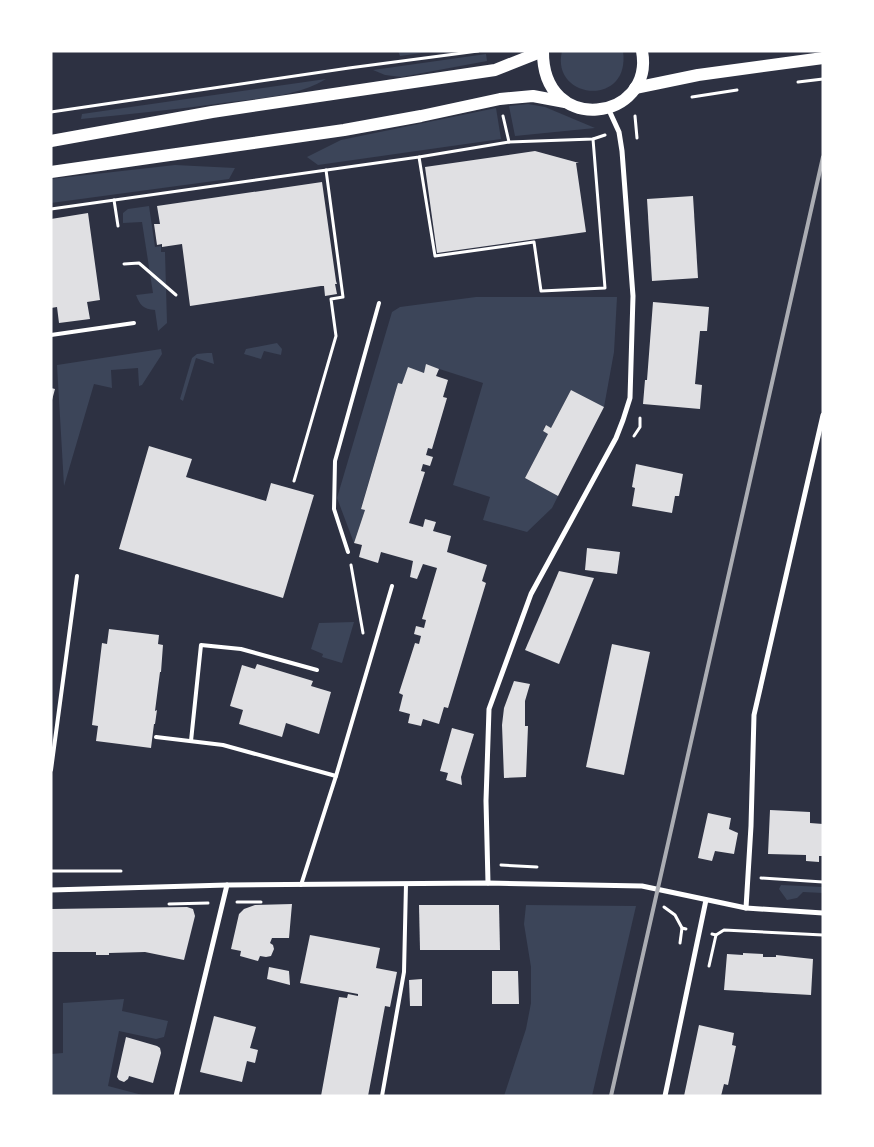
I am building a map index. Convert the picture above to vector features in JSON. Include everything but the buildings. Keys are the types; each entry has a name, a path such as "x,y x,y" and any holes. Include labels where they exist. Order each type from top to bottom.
{"main road":[{"path":"51,142 212,112 495,70 543,51 543,66 546,80 554,92 565,102"},
{"path":"51,172 344,130 500,99 534,96 565,102 578,108 593,110 608,108 623,100 635,88 642,74 644,59 642,51"},
{"path":"635,88 698,75 823,58"}],"street":[{"path":"488,883 486,801 489,709 531,594 616,438 624,420 630,398 633,296 622,151 619,132 608,108"},
{"path":"746,908 752,826 754,715 823,415"},
{"path":"51,890 488,883 642,886 746,908 823,913"},
{"path":"176,1096 227,886"},
{"path":"665,1096 706,900"}],"lane":[{"path":"348,552 334,510 334,461 380,303"},
{"path":"51,335 134,323"},
{"path":"51,770 76,576"},
{"path":"301,885 336,776 392,586"},
{"path":"191,741 201,645 254,652 317,670"},
{"path":"156,737 223,745 336,776"},
{"path":"382,1096 404,972 406,884"}],"path":[{"path":"51,112 478,51"},
{"path":"793,83 823,79"},
{"path":"683,98 745,89"},
{"path":"51,209 419,157 508,142 593,139 619,132 641,110"},
{"path":"419,157 435,256 534,242 542,291 605,288 593,139"},
{"path":"294,481 336,336 331,299 343,297 326,170"},
{"path":"114,200 118,226"},
{"path":"124,264 139,263 176,295"},
{"path":"348,552 363,634 376,638"},
{"path":"760,869 760,878"},
{"path":"661,906 675,915 682,928 716,934 724,930 823,935"}],"shaded area":[{"path":"398,51 436,51 400,56"},
{"path":"562,51 623,51 622,69 615,82 604,89 591,91 578,88 568,80 562,67"},
{"path":"486,54 487,61 401,77 385,75 373,70"},
{"path":"326,79 292,93 175,109 81,119 82,114"},
{"path":"528,104 545,107 595,128 515,136 509,106"},
{"path":"496,108 501,139 318,165 307,157 341,140"},
{"path":"175,165 235,168 229,179 51,203 51,179"},
{"path":"149,206 155,247 161,246 161,252 165,252 167,323 158,331 155,310 142,306 136,295 153,293 142,222 123,223 123,213 128,209"},
{"path":"476,297 617,297 614,352 604,407 571,390 551,428 545,425 543,431 548,434 525,478 558,496 552,508 527,532 483,520 490,497 453,485 483,383 427,365 424,373 408,368 402,384 398,383 361,508 365,510 354,543 337,498 392,312 400,307"},
{"path":"277,343 282,349 281,355 264,351 261,359 244,354 246,349"},
{"path":"161,349 162,354 142,385 139,386 138,368 111,370 112,388 94,384 64,486 57,365"},
{"path":"212,353 214,364 196,358 183,401 180,399 192,358 197,354"},
{"path":"354,622 342,663 322,657 323,654 311,649 319,623"},
{"path":"781,885 823,887 823,893 803,892 797,898 787,900 779,889"},
{"path":"526,905 636,906 592,1096 504,1096 526,1029 531,1003 531,967 524,924"},
{"path":"124,999 122,1011 168,1021 164,1037 156,1039 119,1031 108,1086 146,1096 51,1096 51,1054 63,1053 63,1003"}],"railway":[{"path":"611,1096 823,157"}]}
